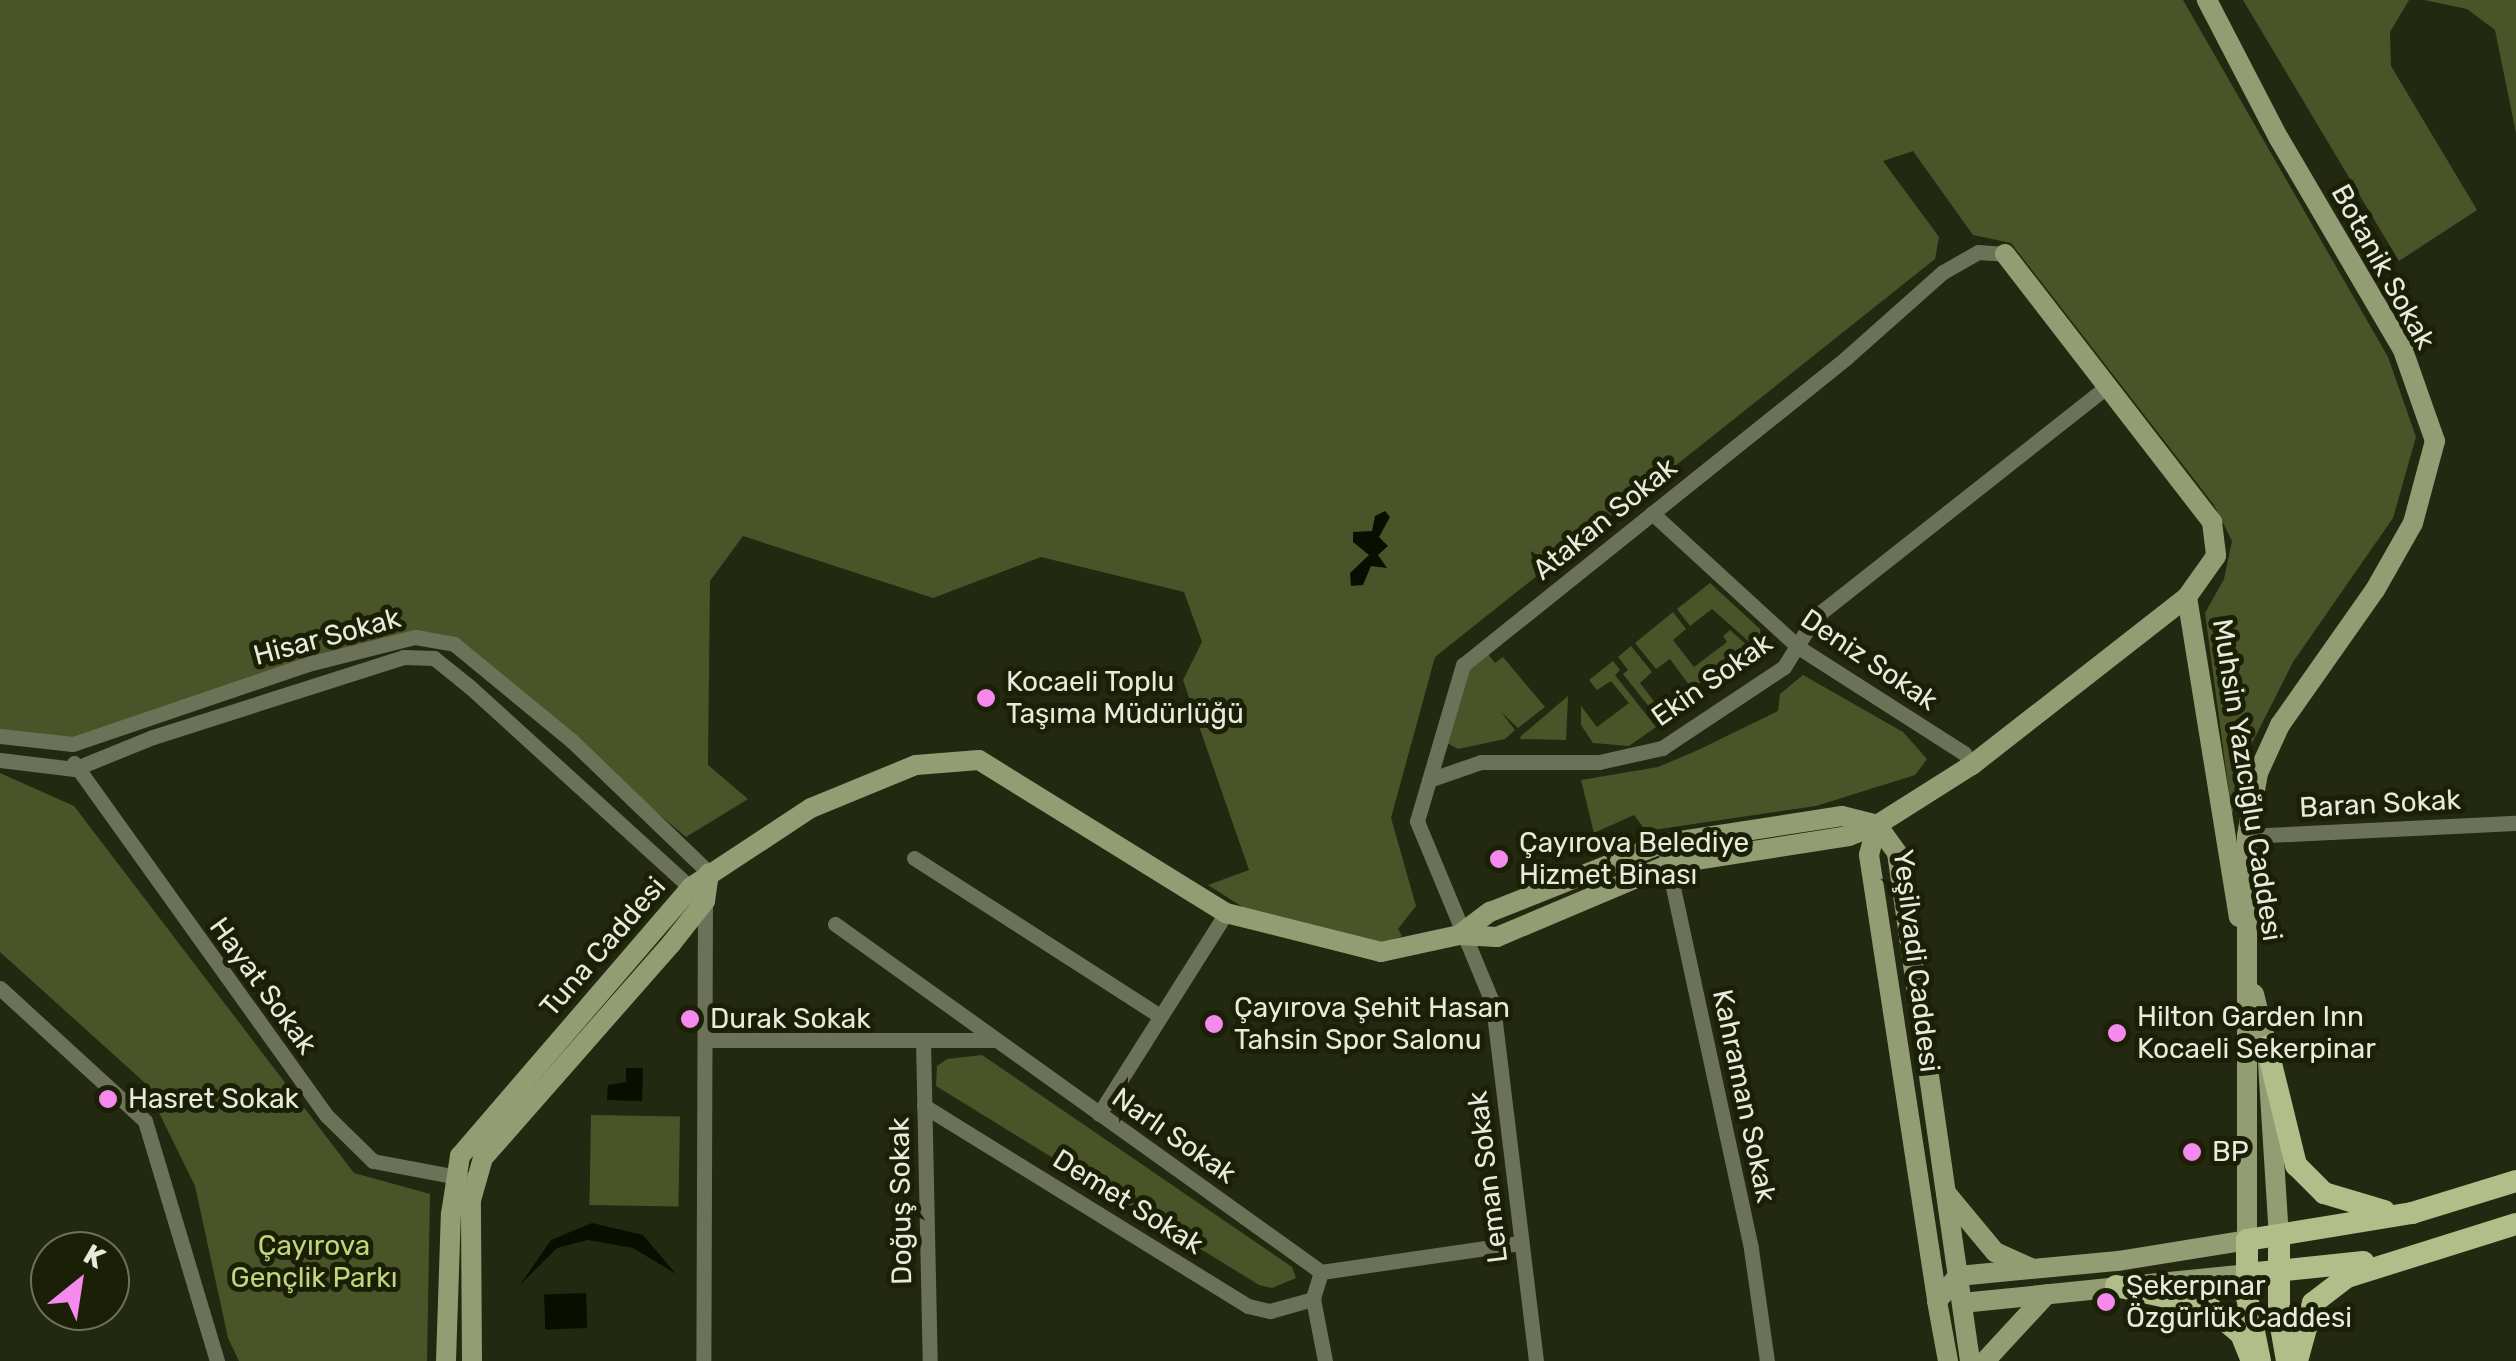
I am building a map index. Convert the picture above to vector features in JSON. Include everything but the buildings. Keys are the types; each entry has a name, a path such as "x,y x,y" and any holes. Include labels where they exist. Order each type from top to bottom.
{"main road":[{"path":"2267,1047 2296,1165 2324,1193 2365,1210 2412,1213"},
{"path":"2248,1240 2412,1213 2516,1181"},
{"path":"2297,1361 2313,1303 2347,1277 2516,1224"},
{"path":"2279,1236 2287,1361"},
{"name":"Muhsin Yazıcığlu Caddesi","path":"2248,1240 2247,1274 2260,1361"},
{"path":"2247,1274 2410,1256"},
{"path":"2116,1286 2208,1306 2241,1334 2252,1361"}],"street":[{"name":"Botanik Sokak","path":"2207,0 2279,139 2404,350 2436,441 2413,523 2375,590 2280,725 2258,773 2247,836 2250,976"},
{"name":"Atakan Sokak","path":"1459,935 1416,822 1462,666 1943,272 1978,252 2005,254"},
{"name":"Muhsin Yazıcığlu Caddesi","path":"2005,254 2212,522 2216,556 2187,597 2250,976 2267,1047 2279,1236"},
{"name":"Ekin Sokak","path":"1428,780 1481,762 1599,762 1662,748 1784,668 1816,617 2108,386"},
{"name":"Deniz Sokak","path":"1652,513 1798,648 1964,753 1972,765"},
{"path":"1459,935 1497,937 1670,864 1849,836 1876,824 1972,765 2187,597"},
{"name":"Hisar Sokak","path":"0,736 73,744 308,664 416,637 454,644 572,741 709,873"},
{"name":"Hisar Sokak","path":"0,760 74,769 153,737 403,657 434,658 698,894"},
{"path":"73,744 74,769"},
{"name":"Tuna Caddesi","path":"472,1361 467,1179 460,1156 483,1124 698,894 709,873 811,808 916,765 979,760 1226,913 1382,952 1459,935"},
{"name":"Hayat Sokak","path":"74,769 326,1116 373,1161 467,1179"},
{"path":"1459,935 1490,912 1661,844 1842,816 1876,824"},
{"name":"Baran Sokak","path":"2247,836 2516,822"},
{"name":"Yeşilvadi Caddesi","path":"1876,824 1897,853 1970,1361"},
{"name":"Yeşilvadi Caddesi","path":"1876,824 1869,855 1948,1361"},
{"name":"Kahraman Sokak","path":"1661,844 1670,864 1746,1226 1767,1361"},
{"path":"914,858 1160,1016"},
{"path":"698,894 705,1040 703,1361"},
{"path":"1099,1114 1226,913"},
{"name":"Narlı Sokak","path":"835,924 1321,1272"},
{"name":"Leman Sokak","path":"1459,935 1493,1004 1536,1361"},
{"name":"Muhsin Yazıcığlu Caddesi","path":"2248,1240 2250,976"},
{"path":"0,988 145,1122 216,1361"},
{"path":"705,1040 996,1040"},
{"name":"Doğuş Sokak","path":"922,1040 930,1361"},
{"name":"Demet Sokak","path":"924,1106 1248,1306 1270,1311 1313,1299"},
{"name":"Tuna Caddesi","path":"446,1361 467,1179"},
{"path":"1945,1192 1995,1252 2033,1269"},
{"path":"1937,1301 1958,1276 2248,1240"},
{"path":"1324,1361 1313,1299 1321,1272 1520,1243"},
{"path":"1962,1302 2247,1274"},
{"path":"1985,1361 2047,1294"}],"green space":[{"path":"0,0 2183,0 2388,357 2416,437 2393,518 2293,662 2244,759 2232,815 2205,613 2224,579 2232,541 2214,505 2011,243 1973,235 1913,151 1883,161 1939,237 1935,259 1435,657 1391,818 1416,906 1398,929 1402,936 1381,945 1260,918 1208,885 1249,870 1183,680 1202,642 1184,592 1041,557 933,598 743,536 710,581 708,765 748,799 686,837 456,642 412,636 69,745 0,739"},
{"path":"2243,0 2409,0 2390,32 2391,66 2477,210 2399,261"},
{"path":"2424,0 2516,0 2516,133 2495,30 2467,9"},
{"path":"1710,583 1760,629 1762,653 1712,609 1690,626 1677,609"},
{"path":"1673,612 1686,629 1673,640 1694,667 1727,642 1723,636 1730,630 1759,656 1747,666 1736,658 1693,688 1699,697 1662,723 1623,674 1628,670 1618,657 1631,646 1652,672 1640,683 1659,708 1689,685 1670,659 1656,669 1635,643"},
{"path":"1486,651 1495,663 1503,657 1545,707 1518,728 1501,712 1515,730 1505,739 1458,749 1443,741 1462,676"},
{"path":"1613,661 1620,670 1615,675 1656,727 1629,746 1593,743 1581,725 1581,706 1597,727 1629,703 1611,681 1597,690 1589,680"},
{"path":"1803,675 1903,732 1927,759 1915,775 1816,806 1646,831 1634,815 1594,833 1581,780 1658,767 1696,751 1778,711 1780,694"},
{"path":"1568,696 1566,740 1520,739 1521,736"},
{"name":"Çayırova Gençlik Parkı","path":"0,773 74,806 354,1173 430,1194 427,1361 239,1361 228,1338 195,1186 144,1082 0,952"},
{"path":"982,1055 1292,1267 1296,1278 1272,1288 1259,1285 936,1086 937,1066 947,1059"},
{"path":"591,1115 680,1117 678,1207 589,1205"}],"shaded area":[{"path":"1385,511 1390,517 1379,537 1388,546 1378,555 1387,568 1371,566 1363,585 1351,586 1350,573 1369,555 1353,542 1353,532 1372,531 1375,516"},
{"path":"626,1068 643,1068 642,1101 607,1100 608,1085 626,1082"},
{"path":"592,1223 643,1235 676,1274 633,1248 588,1240 557,1248 520,1285 551,1240"},
{"path":"586,1293 587,1328 545,1329 544,1294"}],"place":[{"name":"Kocaeli Toplu Taşıma Müdürlüğü","path":"986,698"},
{"name":"Çayırova Belediye Hizmet Binası","path":"1499,859"},
{"name":"Durak Sokak","path":"690,1019"},
{"name":"Çayırova Şehit Hasan Tahsin Spor Salonu","path":"1214,1024"},
{"name":"Hilton Garden Inn Kocaeli Sekerpinar","path":"2117,1033"},
{"name":"Hasret Sokak","path":"108,1099"},
{"name":"BP","path":"2192,1152"},
{"name":"Şekerpınar Özgürlük Caddesi","path":"2106,1302"}]}
